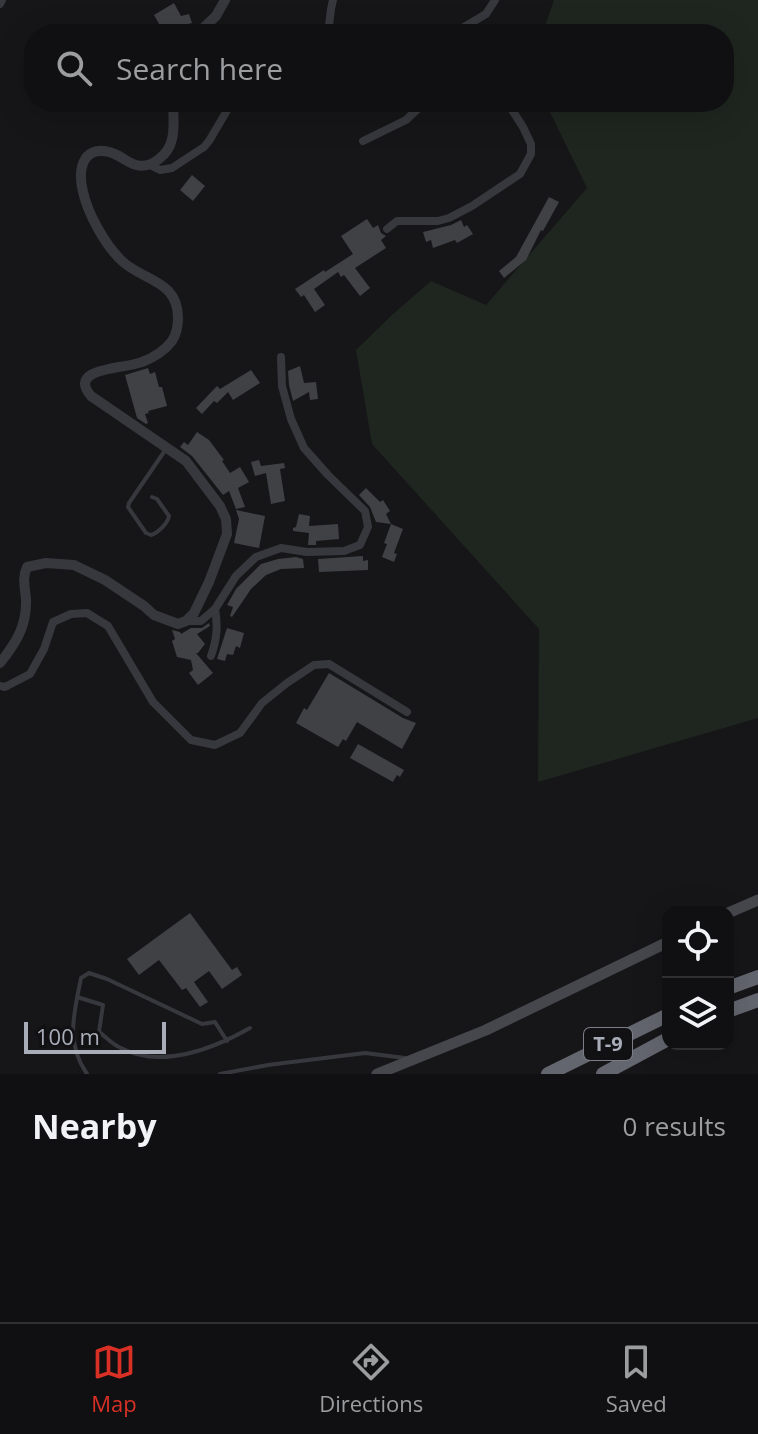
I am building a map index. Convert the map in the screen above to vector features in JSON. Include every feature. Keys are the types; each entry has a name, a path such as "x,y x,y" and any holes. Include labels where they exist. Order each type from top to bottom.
{"highway":[{"path":"734,986 758,977"},
{"path":"734,1009 758,1000"},
{"name":"T-9","path":"548,1074 662,1018"},
{"name":"T-9","path":"603,1074 662,1042"}],"main road":[{"path":"734,910 758,900"},
{"path":"377,1074 486,1030 662,945"}],"street":[{"path":"208,24 225,0"},
{"path":"329,24 333,0"},
{"path":"472,24 486,14 495,0"},
{"path":"150,165 166,151 172,139 173,112"},
{"path":"186,621 194,613 209,582 227,534 226,519 220,506 186,461 91,396 83,386 89,376 100,371 142,363 158,354 173,340 178,311 165,287 129,268 109,247 89,210 80,181 81,166 88,155 99,151 119,155 134,164 150,165 160,170 172,168 204,147 226,112"},
{"path":"363,141 406,120 414,112"},
{"path":"387,229 397,221 449,218 520,174 531,154 531,144 514,112"},
{"path":"0,663 18,640 24,623 23,576 27,567 46,563 74,565 105,580 154,615 178,624 201,621 215,609 236,576 256,557 281,548 307,552 344,551 360,545 368,527 365,511 304,448 291,419 282,386 281,357"},
{"path":"211,656 216,641 215,609"},
{"path":"0,686 5,687 30,674 44,649 53,622 71,614 87,613 108,626 153,702 191,740 215,745 240,733 262,703 314,665 329,664 407,712"}],"lane":[{"path":"152,497 157,499 169,520 151,535 130,512 129,503 167,447"},
{"path":"87,1074 77,1058 72,1037 81,978 89,973 202,1024 215,1022 227,1041"},
{"path":"77,997 103,1005 99,1032 120,1048 150,1057 177,1056 227,1041 250,1028"},
{"path":"220,1074 365,1053 412,1059"}],"shaded area":[{"path":"554,0 758,0 758,718 538,782 539,629 372,444 356,350 431,281 486,305 587,188 550,112 734,112 734,24 546,24"}],"building":[{"path":"174,3 181,16 189,14 192,23 159,24 154,15"},
{"path":"192,175 205,186 193,201 180,190"},
{"path":"549,197 559,202 543,231 526,260 504,278 499,271 516,257"},
{"path":"367,219 373,228 378,225 386,236 381,240 386,248 355,268 370,288 360,296 338,272 314,289 325,305 315,312 304,295 301,297 295,289 353,254 341,236"},
{"path":"461,220 473,234 457,243 455,240 433,248 431,240 426,242 423,232"},
{"path":"300,366 304,383 316,382 318,399 310,400 309,392 293,401 288,371"},
{"path":"148,368 150,374 155,372 167,406 148,411 145,414 146,424 137,418 125,375"},
{"path":"251,370 260,383 233,400 228,392 202,414 196,408 217,386 220,389"},
{"path":"197,432 209,440 230,473 240,467 249,482 238,488 245,507 236,509 229,491 223,495 192,456 180,447 184,442 188,445"},
{"path":"259,460 261,466 284,463 285,468 280,469 285,501 271,504 266,473 255,476 251,462"},
{"path":"366,488 380,502 383,500 390,511 386,514 391,524 376,522 370,507 359,495"},
{"path":"236,510 265,516 259,548 234,543 239,519"},
{"path":"299,514 310,516 309,526 338,524 339,539 316,541 316,545 308,545 309,533 293,531"},
{"path":"391,524 403,529 394,562 382,557"},
{"path":"363,556 363,561 368,560 368,570 319,572 318,559"},
{"path":"296,557 303,559 304,568 281,569 266,575 230,616 233,607 227,605 236,589 261,564"},
{"path":"209,623 210,626 197,634 205,644 196,653 213,673 198,685 189,673 193,670 191,660 177,657 172,630 181,634"},
{"path":"227,628 244,633 240,648 236,646 233,655 227,654 225,661 217,659"},
{"path":"329,673 416,723 402,749 357,722 346,741 343,739 338,747 296,723"},
{"path":"358,744 404,770 400,777 397,775 393,782 350,758"},
{"path":"190,913 232,970 237,967 242,975 222,989 209,971 194,982 208,1002 200,1007 159,960 139,975 127,959"}]}
